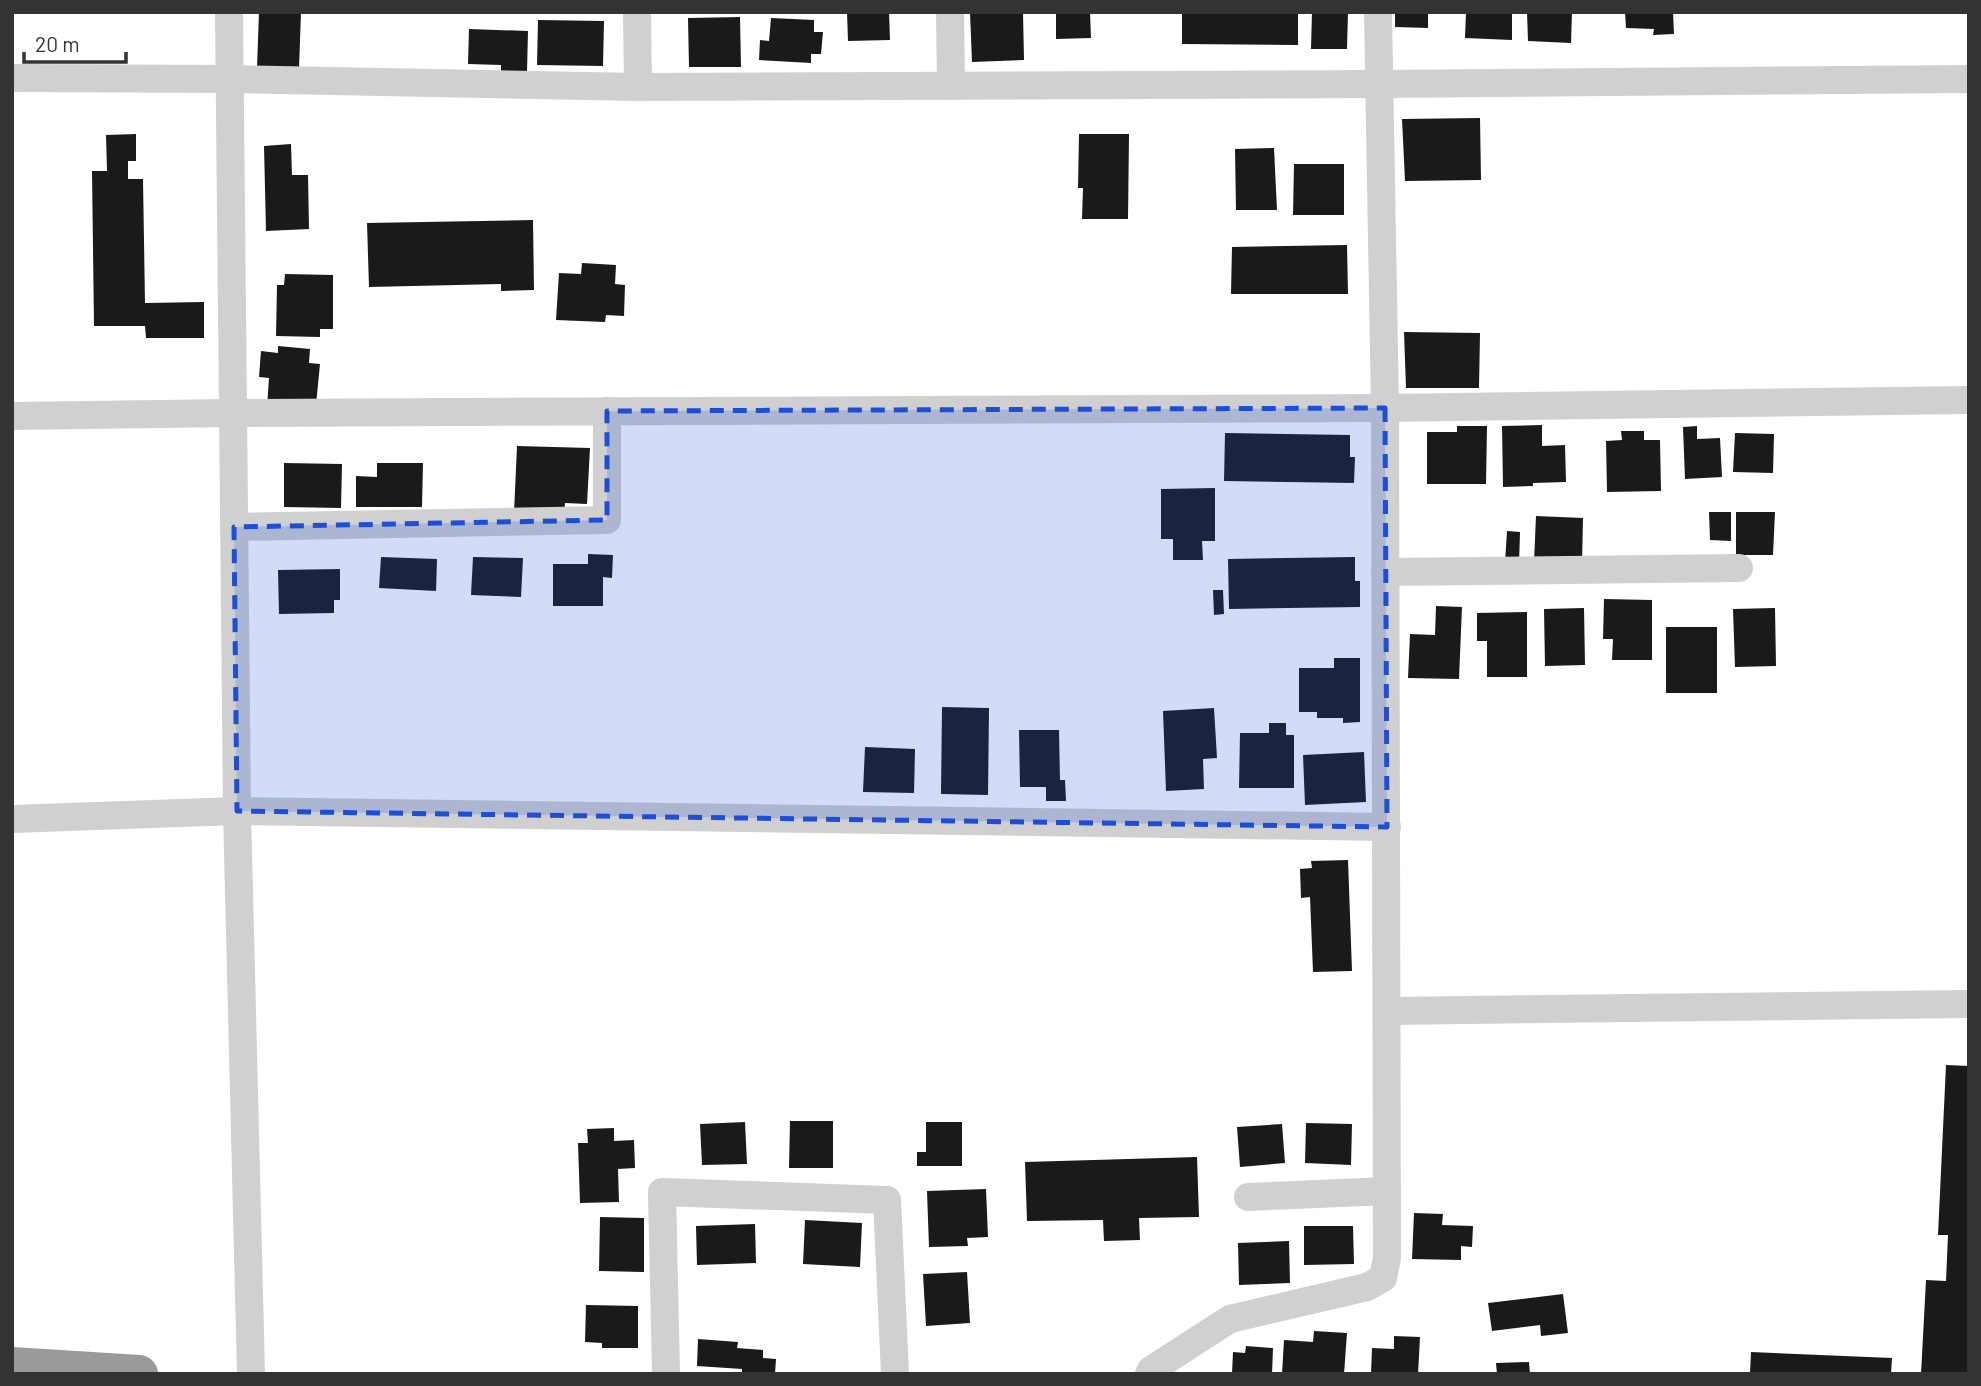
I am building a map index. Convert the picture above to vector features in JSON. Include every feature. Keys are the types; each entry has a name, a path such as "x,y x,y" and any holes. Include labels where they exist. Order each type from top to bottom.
{"highway":[{"path":"12,1366 139,1374"}],"street":[{"path":"229,12 237,811 251,1374"},
{"path":"638,12 638,87"},
{"path":"950,12 951,86"},
{"path":"1149,1374 1151,1370 1230,1319 1367,1287 1382,1278 1387,1258 1385,408 1378,12"},
{"path":"12,78 230,79 638,87 1969,79"},
{"path":"12,416 1385,408 1969,400"},
{"path":"234,527 607,520 607,411"},
{"path":"1385,572 1740,568"},
{"path":"12,819 237,811 1387,827"},
{"path":"1387,1011 1969,1004"},
{"path":"1248,1197 1387,1191"},
{"path":"666,1374 662,1192 887,1200 895,1374"}],"highlighted area":[{"path":"1385,408 1387,827 237,811 234,527 607,520 607,411"}],"building":[{"path":"259,12 301,12 299,69 257,68"},
{"path":"847,12 889,12 890,40 848,41"},
{"path":"970,12 1023,12 1024,60 972,62"},
{"path":"1056,12 1090,12 1091,38 1056,39"},
{"path":"1182,12 1298,12 1298,45 1182,44"},
{"path":"1312,12 1348,12 1347,49 1311,49"},
{"path":"1395,12 1428,12 1428,28 1395,27"},
{"path":"1466,12 1512,12 1512,40 1465,38"},
{"path":"1527,12 1572,12 1571,43 1528,41"},
{"path":"1625,12 1673,12 1674,34 1653,35 1654,29 1626,28"},
{"path":"740,17 741,67 689,67 688,18"},
{"path":"771,18 814,20 814,32 823,32 821,54 811,54 811,63 759,60 760,40 769,41"},
{"path":"538,20 604,21 603,66 537,65"},
{"path":"469,29 528,31 527,72 501,71 501,65 468,64"},
{"path":"1480,118 1481,180 1405,181 1402,119"},
{"path":"136,134 136,161 128,161 128,179 143,179 145,303 204,302 204,338 146,338 145,326 94,326 92,171 107,171 106,135"},
{"path":"1079,134 1129,134 1128,219 1082,219 1083,188 1078,188"},
{"path":"291,144 292,175 308,175 309,229 266,231 264,146"},
{"path":"1274,148 1277,210 1236,210 1235,149"},
{"path":"1294,164 1344,164 1344,215 1293,215"},
{"path":"533,220 534,290 501,291 501,284 369,287 367,223"},
{"path":"1347,245 1348,294 1231,294 1232,247"},
{"path":"582,263 616,265 615,284 625,285 624,316 606,315 605,322 556,320 559,273 581,274"},
{"path":"285,274 333,275 333,329 320,329 320,337 276,336 277,285 284,285"},
{"path":"1404,332 1480,333 1479,388 1406,388"},
{"path":"278,346 310,349 309,363 320,364 316,405 267,407 269,378 259,377 261,351 278,353"},
{"path":"1542,425 1542,446 1565,445 1566,482 1503,487 1502,426"},
{"path":"1457,426 1487,426 1486,484 1427,484 1427,432 1457,432"},
{"path":"1697,426 1697,439 1720,438 1722,477 1685,479 1683,427"},
{"path":"1621,431 1644,431 1644,440 1660,440 1661,491 1607,492 1606,441 1622,440"},
{"path":"1225,433 1350,435 1350,457 1355,457 1354,483 1224,481"},
{"path":"1735,433 1774,434 1773,473 1733,472"},
{"path":"517,446 590,448 587,504 565,503 564,515 514,513"},
{"path":"284,463 342,464 341,508 284,507"},
{"path":"377,463 423,463 422,507 356,507 356,476 377,477"},
{"path":"1215,488 1215,541 1202,541 1203,560 1173,560 1173,539 1161,539 1161,489"},
{"path":"1709,512 1731,512 1731,541 1710,540"},
{"path":"1736,512 1775,512 1773,555 1736,555"},
{"path":"1536,516 1583,518 1582,563 1534,562"},
{"path":"1507,531 1520,532 1519,564 1505,563"},
{"path":"588,554 613,555 612,578 603,577 603,606 553,606 553,564 588,564"},
{"path":"381,557 437,559 436,591 379,588"},
{"path":"473,557 523,558 521,597 471,595"},
{"path":"1355,557 1355,581 1360,581 1360,607 1229,609 1228,559"},
{"path":"340,569 340,600 334,600 334,613 279,614 278,570"},
{"path":"1213,590 1223,590 1224,614 1214,615"},
{"path":"1604,599 1652,600 1652,660 1612,660 1613,639 1603,639"},
{"path":"1436,606 1462,607 1459,679 1408,678 1410,634 1435,635"},
{"path":"1584,608 1585,665 1545,666 1544,609"},
{"path":"1775,608 1776,666 1735,667 1733,609"},
{"path":"1527,612 1527,677 1487,677 1487,641 1477,641 1477,613"},
{"path":"1666,627 1717,627 1717,693 1666,693"},
{"path":"1334,658 1360,658 1360,722 1343,723 1343,718 1317,718 1317,712 1299,712 1299,668 1334,668"},
{"path":"942,707 989,708 988,795 941,794"},
{"path":"1214,708 1217,758 1203,759 1204,789 1166,791 1163,711"},
{"path":"1269,723 1286,723 1286,735 1294,735 1294,788 1239,788 1240,733 1269,733"},
{"path":"1019,730 1059,730 1060,780 1065,780 1066,801 1046,801 1046,787 1020,787"},
{"path":"865,747 915,749 914,793 863,792"},
{"path":"1364,752 1366,802 1305,805 1303,755"},
{"path":"1348,860 1352,971 1313,972 1310,897 1301,898 1300,869 1312,868 1311,861"},
{"path":"1946,1065 1969,1066 1969,1374 1921,1374 1926,1280 1946,1281 1948,1235 1938,1235"},
{"path":"790,1121 833,1121 833,1168 789,1168"},
{"path":"745,1122 747,1164 702,1165 700,1124"},
{"path":"926,1122 962,1122 962,1166 917,1166 917,1152 926,1152"},
{"path":"1306,1123 1352,1124 1351,1165 1305,1163"},
{"path":"1282,1124 1285,1163 1240,1167 1237,1127"},
{"path":"614,1128 614,1141 634,1140 635,1168 618,1169 619,1202 580,1203 578,1143 588,1143 587,1129"},
{"path":"1197,1157 1199,1217 1139,1218 1140,1240 1104,1241 1103,1220 1027,1221 1025,1162"},
{"path":"986,1189 988,1237 967,1238 968,1246 929,1247 927,1191"},
{"path":"1414,1213 1443,1214 1442,1225 1473,1226 1472,1247 1461,1246 1461,1260 1412,1259"},
{"path":"600,1217 644,1218 644,1272 599,1271"},
{"path":"805,1220 862,1223 860,1267 803,1264"},
{"path":"755,1224 756,1263 697,1265 696,1226"},
{"path":"1304,1226 1353,1226 1354,1264 1304,1265"},
{"path":"1289,1241 1290,1283 1239,1285 1238,1243"},
{"path":"967,1272 970,1323 926,1326 923,1274"},
{"path":"1563,1294 1568,1333 1541,1336 1540,1325 1492,1331 1488,1303"},
{"path":"586,1305 638,1306 638,1348 602,1348 602,1343 585,1342"},
{"path":"1314,1331 1347,1333 1344,1374 1282,1374 1284,1340 1313,1342"},
{"path":"1394,1336 1420,1337 1418,1374 1371,1374 1372,1348 1394,1349"},
{"path":"698,1339 738,1342 737,1348 763,1350 763,1358 776,1359 775,1374 742,1374 742,1369 697,1366"},
{"path":"1246,1346 1273,1348 1272,1374 1232,1374 1233,1352 1245,1353"},
{"path":"1751,1352 1892,1358 1891,1374 1750,1374"},
{"path":"1529,1362 1530,1374 1497,1374 1496,1363"}]}
